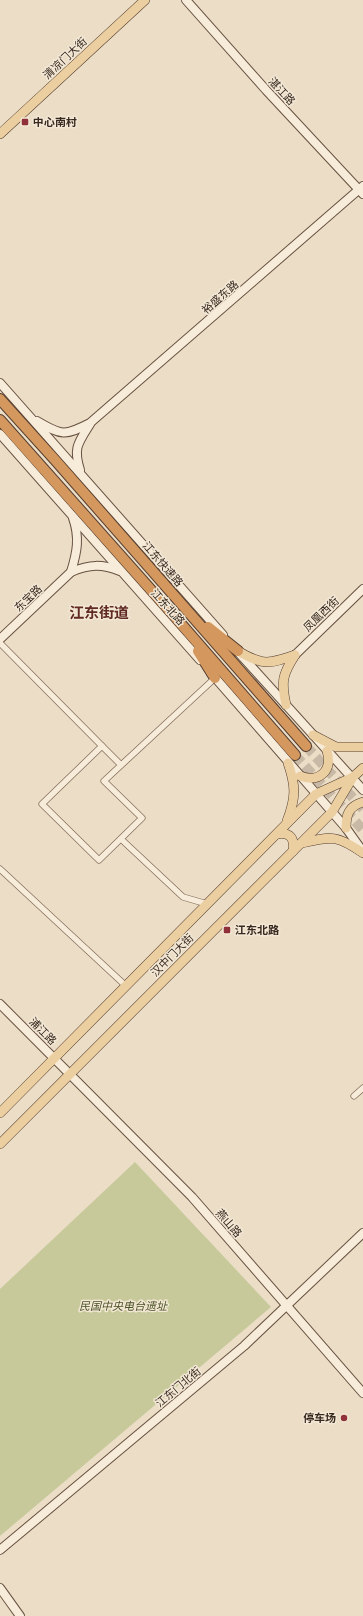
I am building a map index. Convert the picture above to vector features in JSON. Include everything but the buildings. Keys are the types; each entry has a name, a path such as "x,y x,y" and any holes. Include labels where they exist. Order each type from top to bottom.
{"highway":[{"name":"江东快速路","path":"0,400 306,746"},
{"path":"0,420 176,617 292,759"},
{"path":"186,609 238,651"},
{"path":"176,617 216,678"}],"main road":[{"name":"清凉门大街","path":"0,134 145,0"},
{"path":"238,651 250,659 264,663 295,655"},
{"path":"286,705 282,685 285,672 295,655"},
{"path":"313,735 336,746 363,747"},
{"path":"300,776 308,779 318,777 329,765 327,751"},
{"path":"285,826 292,809 295,795 292,759"},
{"name":"汉中门大街","path":"0,1112 316,794 352,777 363,768"},
{"name":"汉中门大街","path":"0,1144 332,812 352,777"},
{"path":"346,828 346,819 350,809 355,804 363,802"},
{"path":"277,834 288,834 291,837 294,845 293,851"},
{"path":"301,844 321,839 334,838 345,841 363,852"}],"street":[{"name":"湛江路","path":"186,0 266,90 362,190"},
{"name":"裕盛东路","path":"30,416 51,429 62,433 73,432 90,423 362,190"},
{"name":"江东北路","path":"0,384 363,790"},
{"name":"裕盛东路","path":"82,474 76,457 76,449 90,423"},
{"name":"江东北路","path":"0,434 216,678 292,759 300,776 346,828 363,852"},
{"path":"71,572 77,547 77,530 72,514"},
{"path":"71,572 82,567 106,565 121,571"},
{"name":"东宝路","path":"0,639 71,572"},
{"name":"凤凰西街","path":"295,655 363,589"},
{"path":"0,643 120,764"},
{"path":"102,746 42,804 98,860 122,839 142,818 104,781 120,764 216,678"},
{"path":"122,839 183,897 207,904"},
{"path":"0,869 126,986"},
{"name":"浦江路","path":"0,1004 71,1074"},
{"name":"燕山路","path":"71,1074 192,1197 363,1392"},
{"path":"354,1096 363,1088"},
{"name":"江东门北街","path":"0,1550 239,1350 363,1233"},
{"path":"0,1588 20,1616"}],"green space":[{"name":"民国中央电台遗址","path":"135,1162 271,1307 0,1536 0,1289"}],"tunnel":[{"path":"306,746 363,809"},
{"path":"295,755 363,830"}],"place":[{"name":"中心南村","path":"25,122"},
{"name":"江东北路","path":"227,930"},
{"name":"停车场","path":"344,1418"}],"district":[{"name":"江东街道","path":"99,613"}]}
